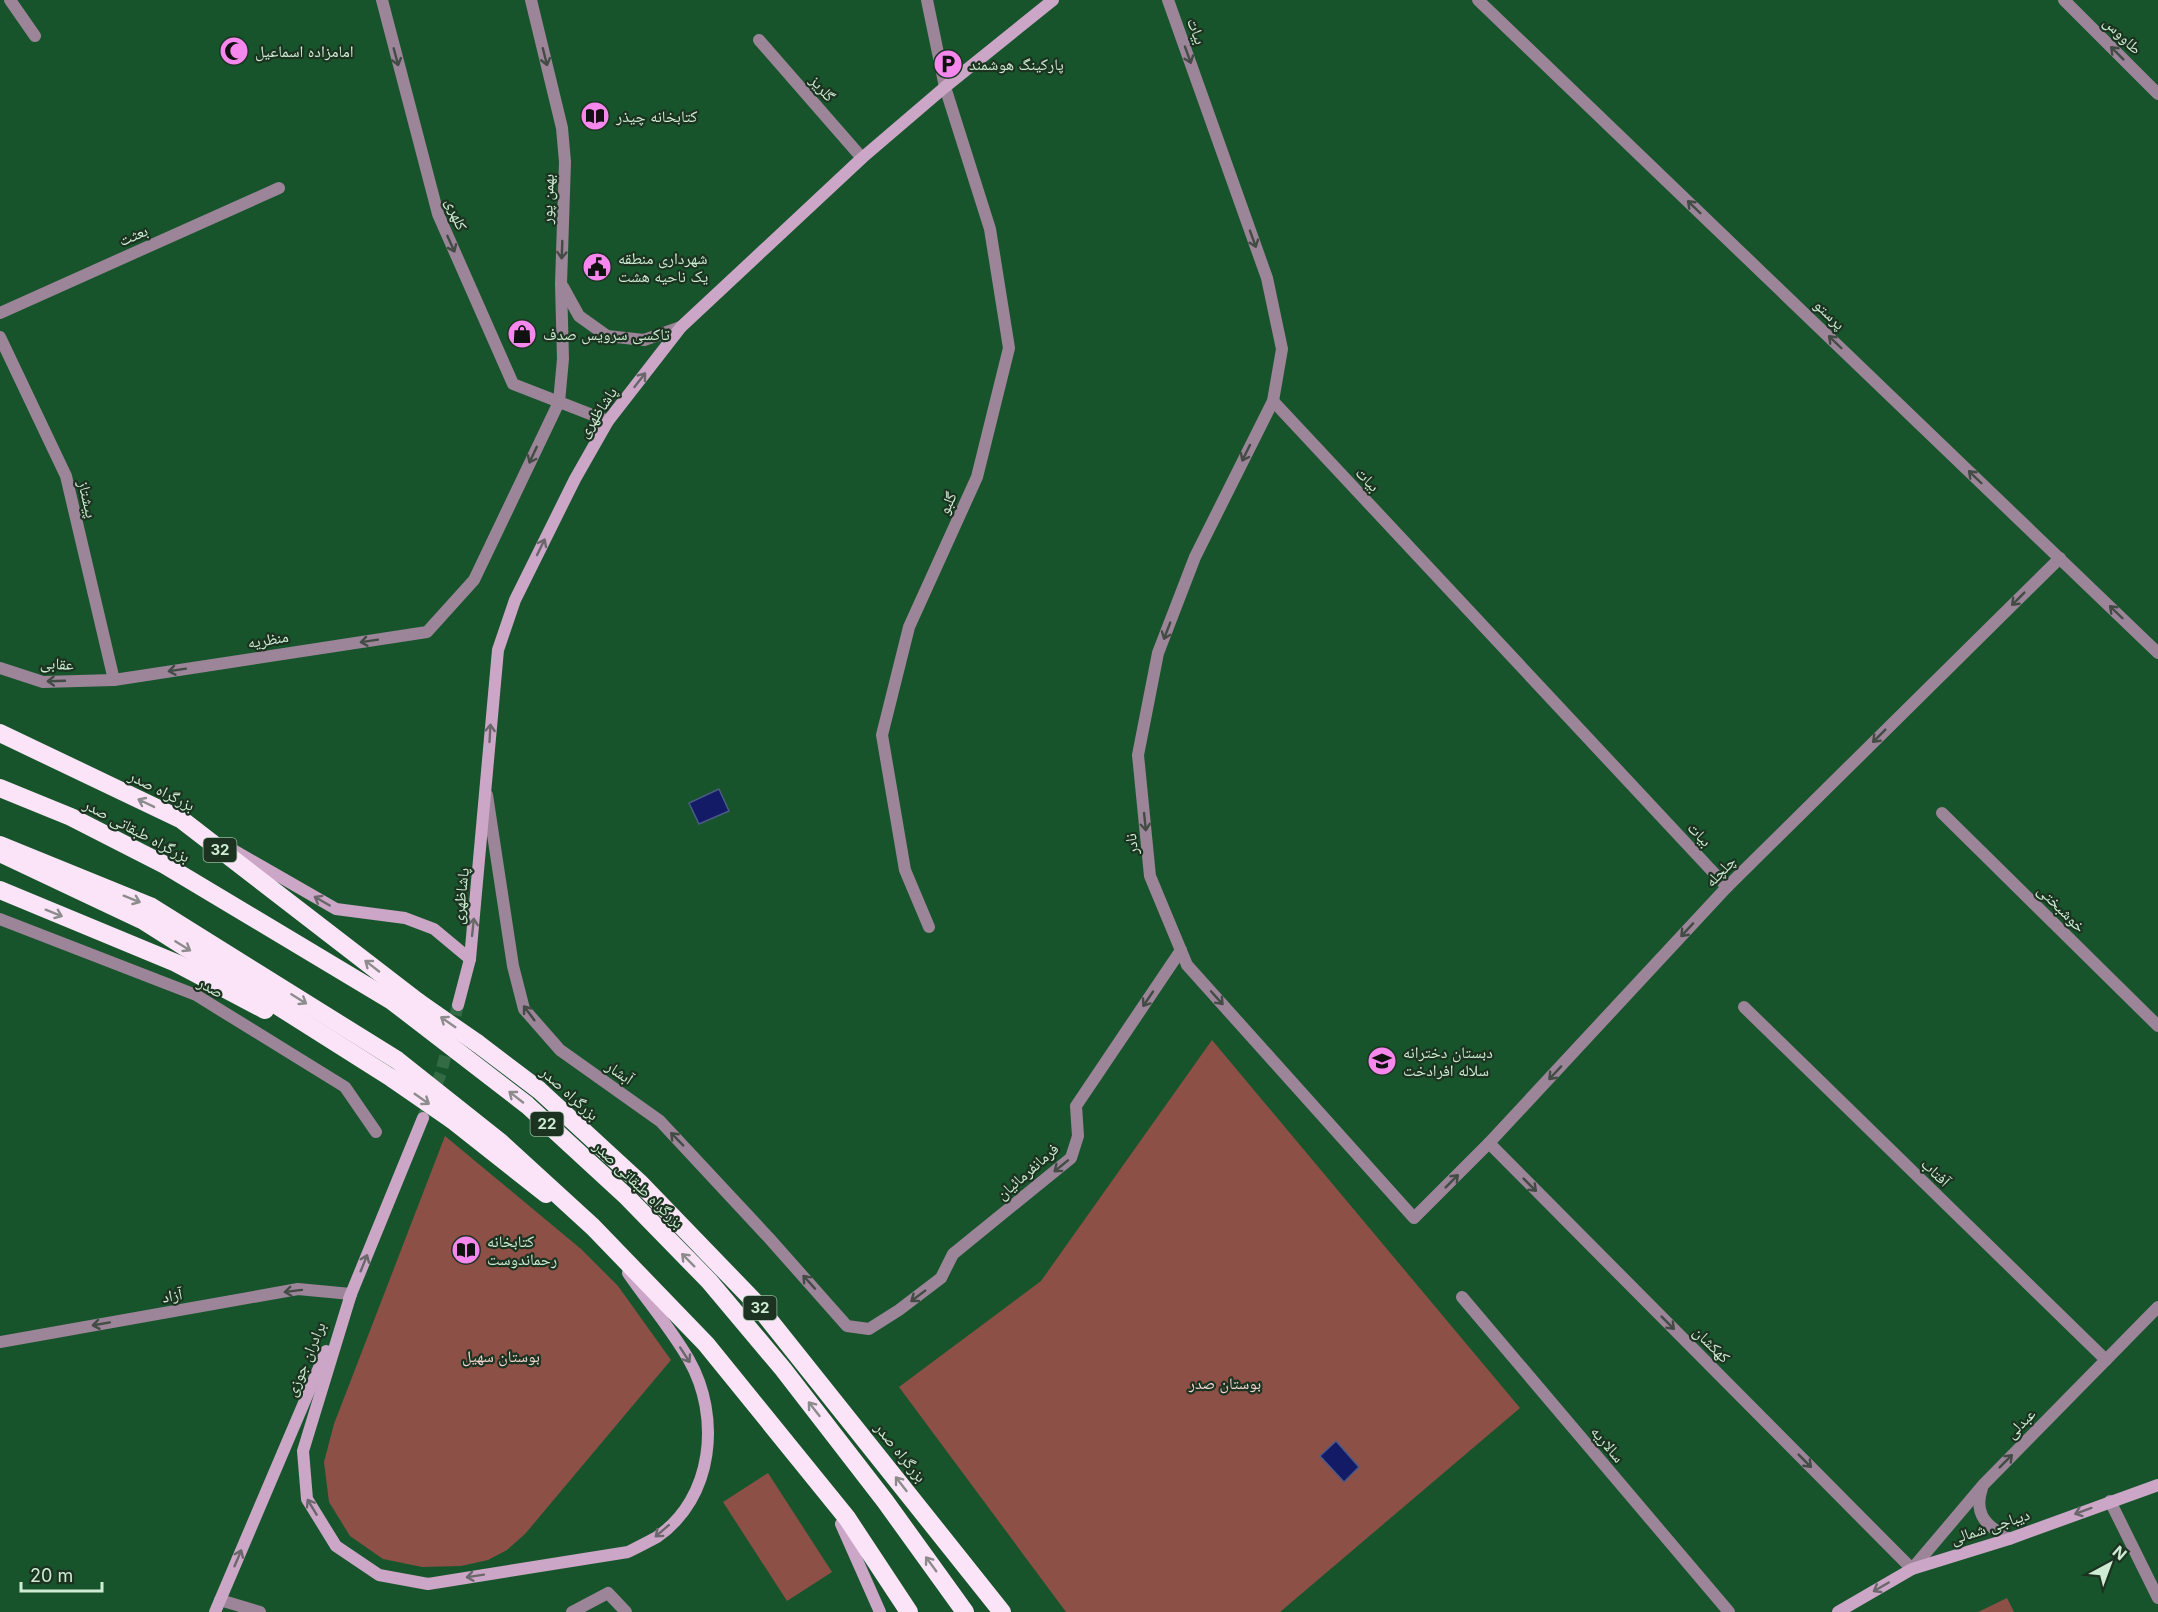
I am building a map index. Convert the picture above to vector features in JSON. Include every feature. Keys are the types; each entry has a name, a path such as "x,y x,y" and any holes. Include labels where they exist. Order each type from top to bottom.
{"highway":[{"name":"بزرگراه صدر","path":"0,733 182,820 418,1002 539,1090 639,1182 754,1301 1002,1612"},
{"name":"بزرگراه طبقاتی صدر","path":"0,788 70,817 165,865 392,1001 527,1105 627,1197 709,1281 783,1369 885,1501 965,1612"},
{"path":"0,845 150,906 397,1060 499,1141 593,1227 706,1344 847,1518 909,1612"},
{"path":"0,854 142,920 393,1079 451,1119 558,1204 593,1236 703,1353 841,1524 899,1612"},
{"path":"0,890 176,963 393,1079"}],"main road":[{"name":"پاشاظهری","path":"458,1005 470,959 498,650 515,600 575,479 608,421 681,327 862,158 945,87 1053,0"},
{"path":"182,820 336,909 405,918 434,929 470,959"},
{"name":"برادران جوزی","path":"215,1612 351,1294 423,1118"},
{"path":"351,1294 303,1451 307,1499 336,1546 379,1575 428,1584 628,1552 658,1536 680,1515 702,1475 709,1441 708,1417 700,1387 689,1360 628,1272"},
{"name":"دیباجی شمالی","path":"1838,1612 1912,1569 2009,1539 2158,1485"},
{"path":"841,1524 880,1612"}],"street":[{"path":"10,0 35,36"},
{"name":"کلهری","path":"382,0 438,214 513,384 608,421"},
{"name":"بهمن پور","path":"427,632 474,580 558,402 563,359 561,284 565,162 562,128 531,0"},
{"name":"گلبو","path":"927,0 945,87 990,229 1009,348 976,477 909,627 882,735 905,870 929,927"},
{"name":"بیات","path":"1168,0 1267,278 1282,349 1273,401 1727,886"},
{"name":"پرستو","path":"1478,0 2158,653"},
{"name":"طاووس","path":"2064,0 2158,94"},
{"name":"گلریز","path":"759,40 862,158"},
{"name":"بعثت","path":"0,313 279,188"},
{"path":"561,284 579,316 607,336 644,340 681,327"},
{"name":"پیشتاز","path":"0,337 66,476 114,680"},
{"name":"نادر","path":"1273,401 1195,557 1158,653 1138,755 1150,876 1187,965 1414,1218"},
{"name":"چلچله","path":"1414,1218 1489,1143 1727,886 2060,558"},
{"name":"منظریه","path":"114,680 427,632"},
{"name":"عقابی","path":"0,668 43,682 114,680"},
{"name":"آبشار","path":"486,790 513,966 524,1009 560,1050 660,1121 847,1326"},
{"name":"خوشبختی","path":"1942,813 2158,1026"},
{"name":"صدر","path":"0,919 196,995 345,1087 376,1132"},
{"name":"فرمانفرمائیان","path":"847,1326 869,1329 899,1310 941,1278 953,1254 1071,1158 1078,1136 1076,1106 1181,950"},
{"name":"آفتاب","path":"1744,1007 2106,1360"},
{"name":"کهکشان","path":"1489,1143 1912,1569"},
{"name":"آزاد","path":"0,1342 298,1289 351,1294"},
{"name":"سالاریه","path":"1462,1297 1729,1612"},
{"name":"عبدلی","path":"1912,1569 1984,1484 2158,1307"},
{"path":"1984,1484 1978,1500 1982,1518 1992,1529 2009,1539"},
{"path":"2110,1502 2158,1598"},
{"path":"572,1612 608,1593 626,1612"},
{"path":"220,1600 260,1612"}],"green space":[{"name":"بوستان صدر","path":"1212,1040 1520,1408 1280,1612 1066,1612 899,1387 1041,1281"},
{"name":"بوستان سهیل","path":"445,1136 581,1249 618,1286 671,1360 525,1534 507,1550 488,1560 461,1566 422,1567 383,1559 350,1536 329,1502 324,1462 334,1424"},
{"path":"768,1473 832,1572 787,1601 723,1502"},
{"path":"2007,1598 2014,1612 1978,1612"}],"shaded area":[{"path":"719,789 729,811 699,824 689,803"},
{"path":"1336,1441 1359,1467 1344,1482 1320,1456"}],"tunnel":[{"path":"423,1118 441,1073 458,1005"}],"place":[{"name":"امامزاده اسماعیل","path":"234,51"},
{"name":"پارکینگ هوشمند","path":"948,64"},
{"name":"کتابخانه چیذر","path":"595,116"},
{"name":"شهرداری منطقه یک ناحیه هشت","path":"597,267"},
{"name":"تاکسی سرویس صدف","path":"522,334"},
{"name":"دبستان دخترانه سلاله افرادخت","path":"1382,1061"},
{"name":"کتابخانه رحماندوست","path":"466,1250"}]}
